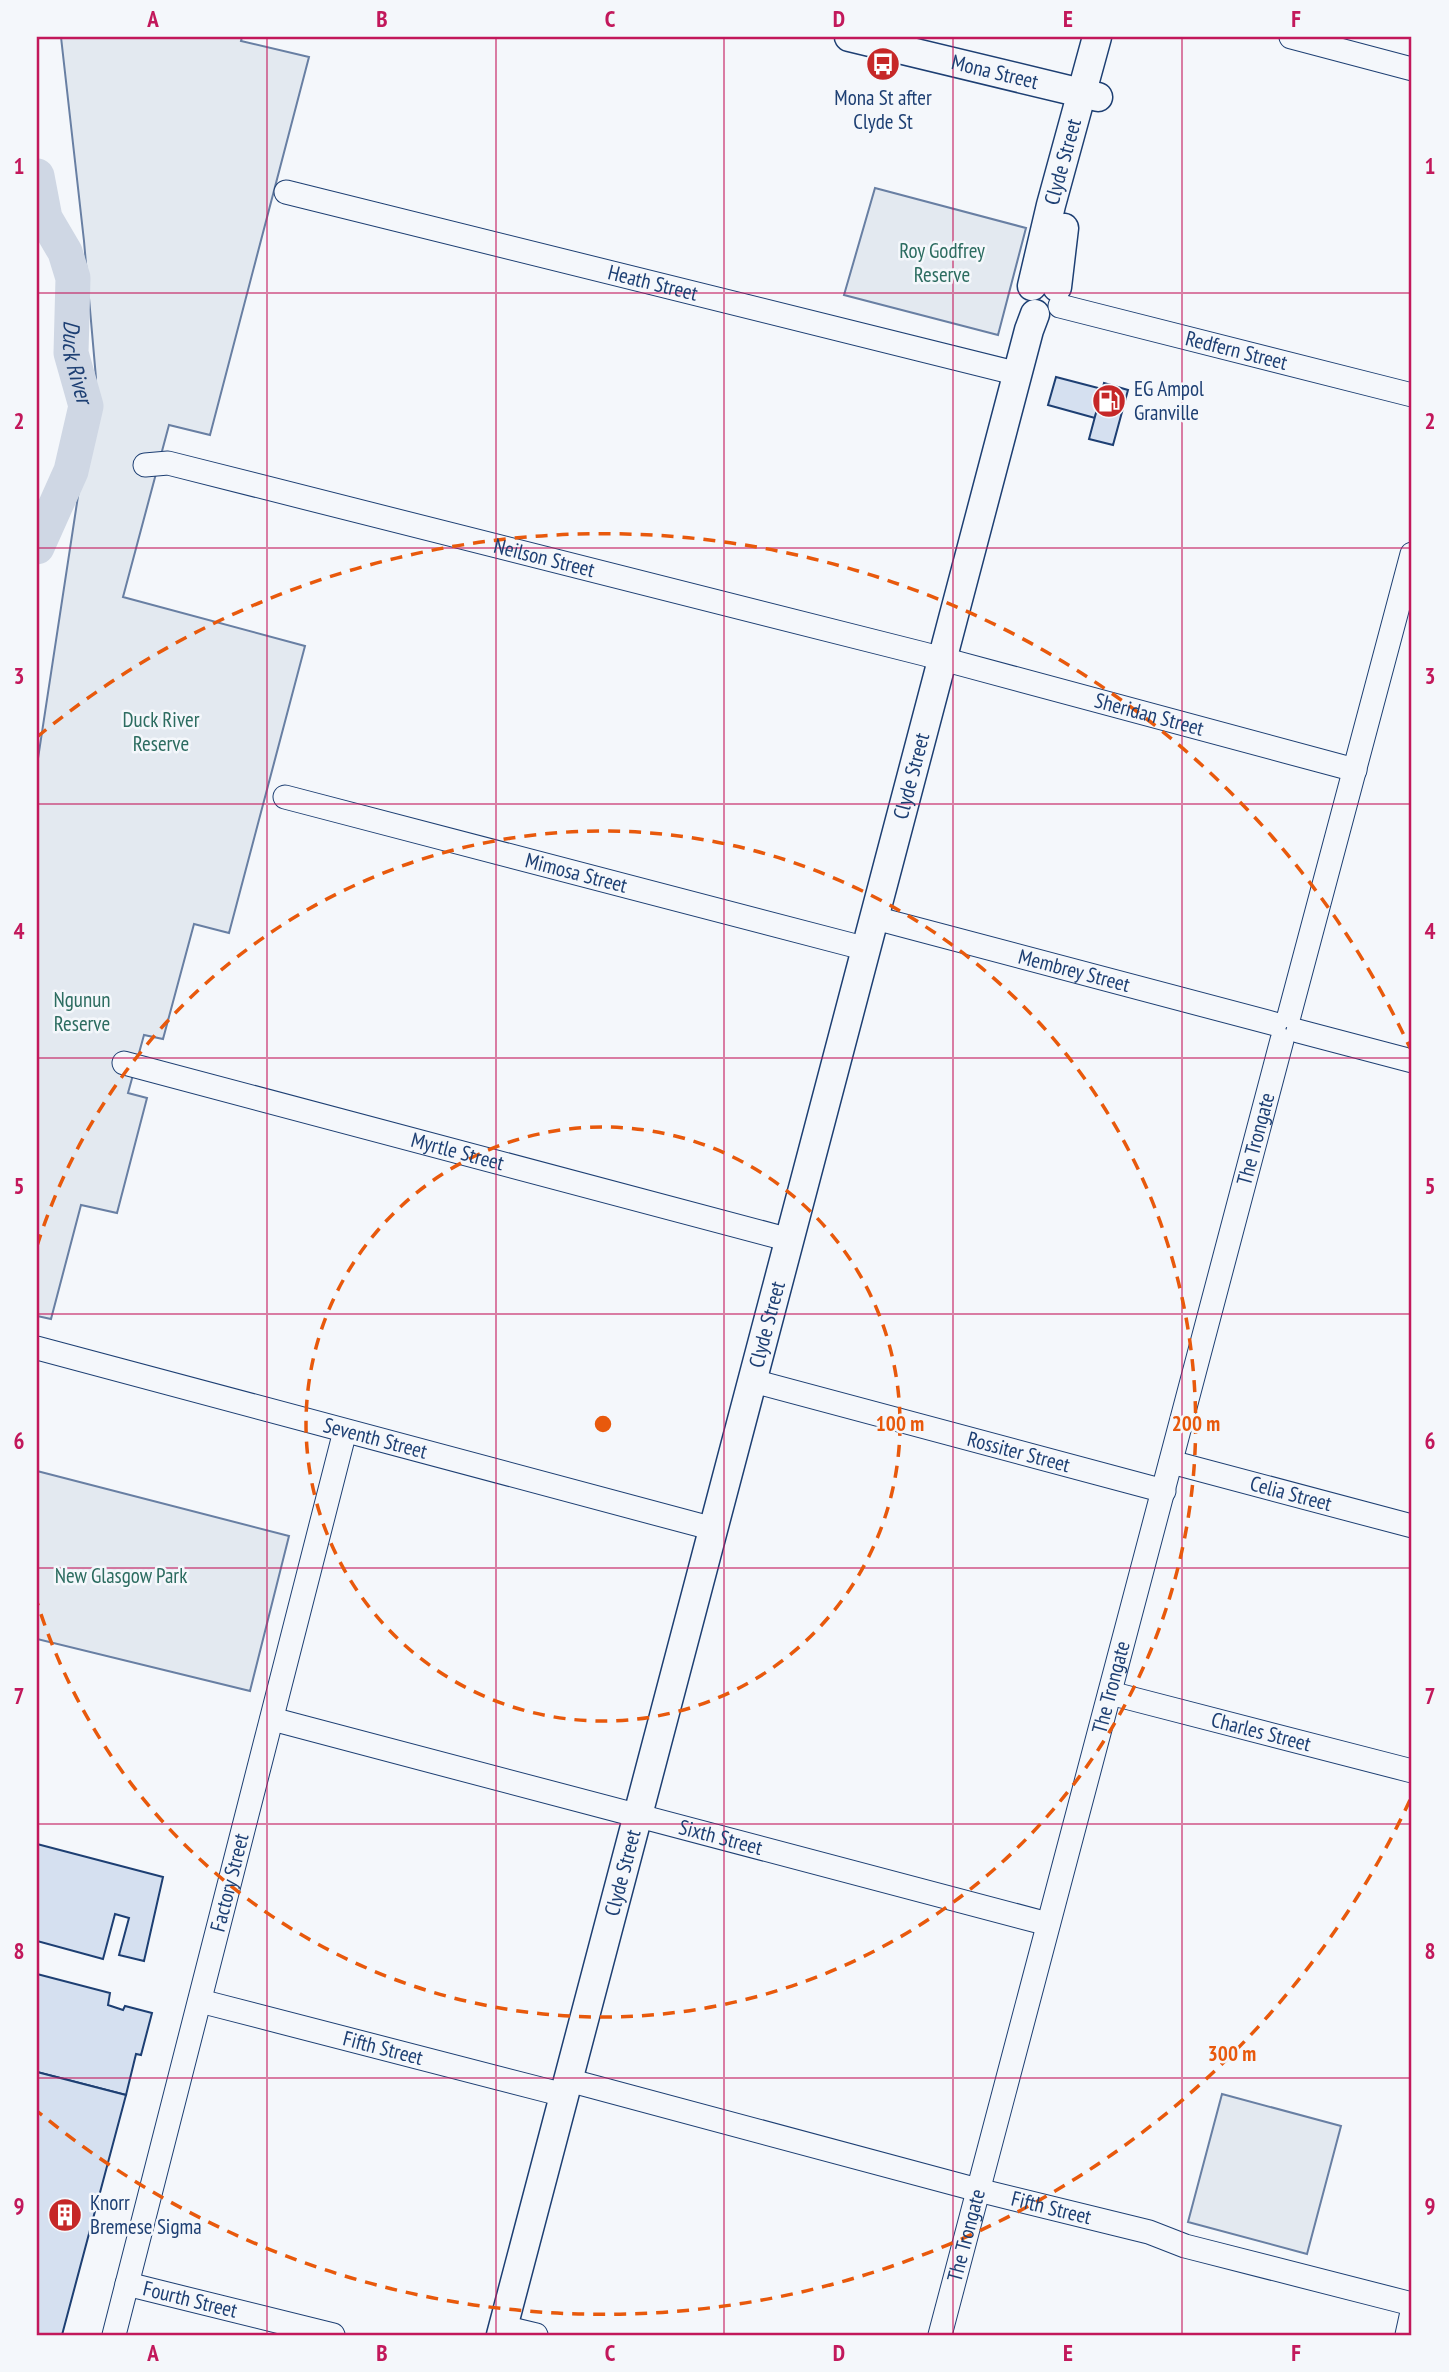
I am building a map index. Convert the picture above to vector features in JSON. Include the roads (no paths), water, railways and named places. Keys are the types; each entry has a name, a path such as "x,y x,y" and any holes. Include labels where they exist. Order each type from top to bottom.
{"main road":[{"name":"Mona Street","path":"849,37 1090,95"},
{"name":"Clyde Street","path":"502,2331 1029,330 1046,298 1090,95 1097,37"},
{"name":"Clyde Street","path":"1090,95 1116,37"}],"street":[{"path":"1291,37 1412,69"},
{"name":"Heath Street","path":"286,192 1019,374"},
{"name":"Redfern Street","path":"1046,298 1412,395"},
{"name":"Neilson Street","path":"145,465 168,463 943,659"},
{"name":"The Trongate","path":"940,2335 1412,554"},
{"name":"Sheridan Street","path":"943,659 1355,770"},
{"name":"Mimosa Street","path":"285,797 867,949"},
{"name":"Membrey Street","path":"875,918 1412,1061"},
{"name":"Myrtle Street","path":"124,1063 790,1240"},
{"name":"Seventh Street","path":"37,1348 714,1529"},
{"name":"Rossiter Street","path":"753,1381 1164,1491"},
{"name":"Factory Street","path":"114,2335 345,1431"},
{"name":"Celia Street","path":"1171,1462 1412,1526"},
{"name":"Charles Street","path":"1110,1693 1412,1771"},
{"name":"Sixth Street","path":"272,1719 1048,1924"},
{"name":"Fifth Street","path":"200,2001 566,2087 1149,2232 1185,2246 1412,2304"},
{"name":"Fourth Street","path":"127,2284 333,2335"},
{"path":"1407,2335 1412,2312"},
{"path":"502,2331 536,2335"}],"waterway":[{"name":"Duck River","path":"37,176 45,218 65,252 73,278 71,353 86,406 71,471 37,547"}],"place":[{"name":"Mona St after Clyde St","path":"883,64"},
{"name":"EG Ampol Granville","path":"1109,401"},
{"name":"Knorr Bremese Sigma","path":"65,2215"}],"park label":[{"name":"Roy Godfrey Reserve","path":"942,263"},
{"name":"Duck River Reserve","path":"161,732"},
{"name":"Ngunun Reserve","path":"82,1012"},
{"name":"New Glasgow Park","path":"121,1576"}]}
